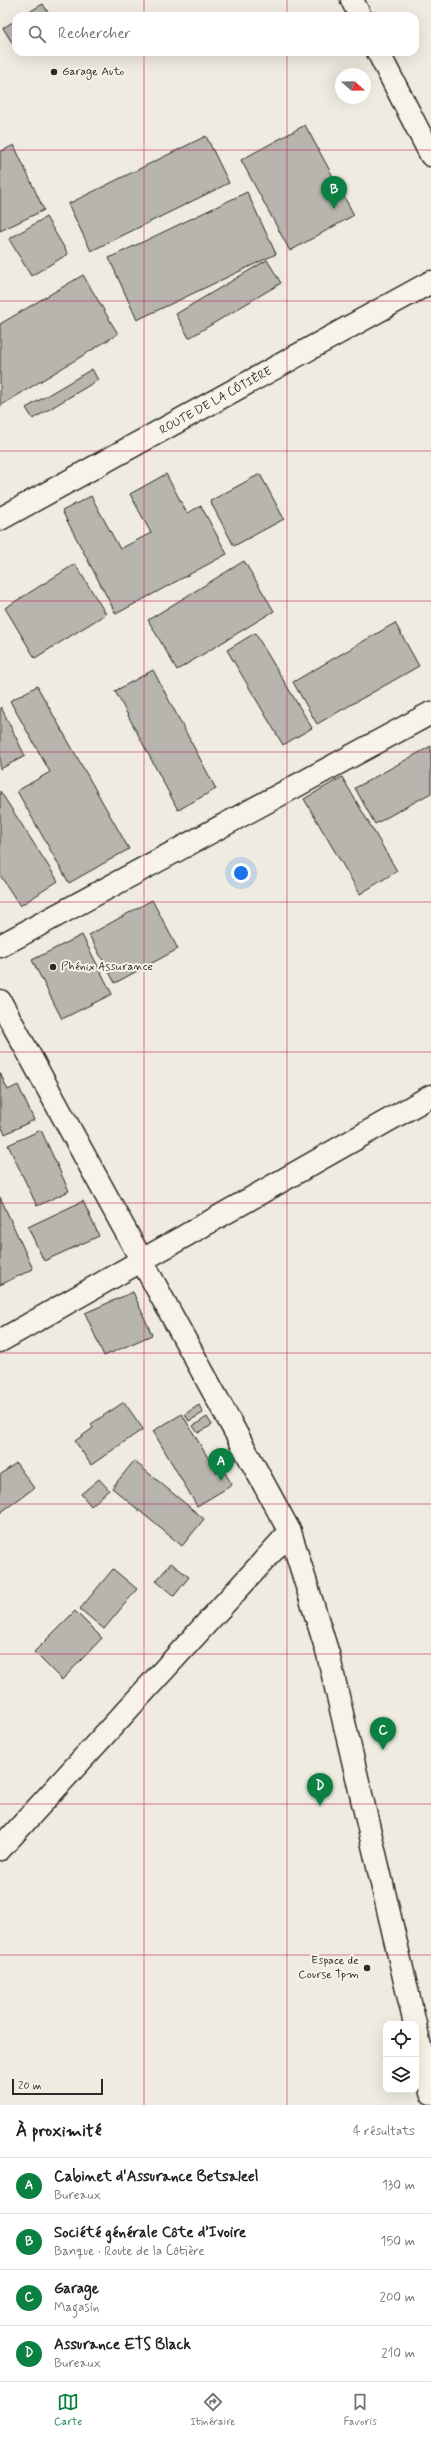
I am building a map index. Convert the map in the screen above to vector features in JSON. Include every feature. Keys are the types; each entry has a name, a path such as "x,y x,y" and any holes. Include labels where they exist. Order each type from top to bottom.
{"street":[{"path":"352,0 358,12"},
{"path":"380,56 431,154"},
{"name":"ROUTE DE LA CÔTIÈRE","path":"0,519 431,282"},
{"path":"0,946 431,713"},
{"path":"0,1001 290,1532 328,1654 414,2021"},
{"path":"0,1341 431,1096"},
{"path":"0,1849 290,1532"},
{"path":"419,2042 431,2093"}],"building":[{"path":"43,4 48,12 29,12"},
{"path":"12,22 12,43 3,28"},
{"path":"305,125 354,215 290,251 241,160"},
{"path":"206,136 229,183 91,251 68,204"},
{"path":"14,145 44,210 0,231 0,152"},
{"path":"247,192 276,254 137,320 109,258"},
{"path":"46,217 68,254 31,276 9,239"},
{"path":"267,260 281,283 189,338 176,314"},
{"path":"83,275 118,334 0,406 0,324"},
{"path":"92,369 98,380 33,419 26,408"},
{"path":"166,474 187,513 201,506 227,554 116,614 62,511 91,496 120,549 151,533 130,494"},
{"path":"260,474 284,519 234,546 210,501"},
{"path":"244,561 274,611 177,670 148,620"},
{"path":"75,564 106,614 35,658 5,608"},
{"path":"395,623 419,666 317,724 293,682"},
{"path":"255,633 312,728 283,745 227,650"},
{"path":"153,670 216,789 178,810 115,691"},
{"path":"37,686 129,849 69,883 17,791 50,772 10,701"},
{"path":"1,707 25,756 0,769 0,708"},
{"path":"431,746 431,793 375,824 355,788"},
{"path":"342,777 397,871 360,894 304,799"},
{"path":"0,791 58,881 20,906 0,875"},
{"path":"152,900 178,949 115,983 89,935"},
{"path":"82,935 112,994 62,1019 32,960"},
{"path":"0,1073 8,1090 18,1085 34,1120 5,1134 0,1124"},
{"path":"41,1130 69,1191 37,1206 8,1145"},
{"path":"0,1197 33,1269 0,1285"},
{"path":"83,1201 99,1236 44,1261 28,1227"},
{"path":"133,1292 152,1335 104,1356 85,1313"},
{"path":"124,1402 143,1429 91,1465 75,1441 93,1428 91,1424"},
{"path":"199,1405 203,1413 189,1421 185,1414"},
{"path":"182,1414 217,1473 223,1469 232,1485 197,1506 153,1431"},
{"path":"207,1417 212,1425 198,1433 193,1426"},
{"path":"134,1461 204,1519 182,1546 112,1488"},
{"path":"16,1463 34,1488 0,1513 0,1475"},
{"path":"99,1479 109,1490 91,1506 81,1494"},
{"path":"171,1563 189,1577 174,1596 156,1581"},
{"path":"113,1569 137,1589 104,1629 80,1609"},
{"path":"75,1611 102,1638 62,1680 34,1652"}],"place":[{"name":"Garage Auto","path":"54,72"},
{"name":"Société générale Côte d’Ivoire","path":"334,209"},
{"name":"Phénix Assurance","path":"53,967"},
{"name":"Cabinet d'Assurance Betsaleel","path":"221,1481"},
{"name":"Garage","path":"383,1750"},
{"name":"Assurance ETS Black","path":"320,1806"},
{"name":"Espace de Course Tpm","path":"367,1968"}]}
